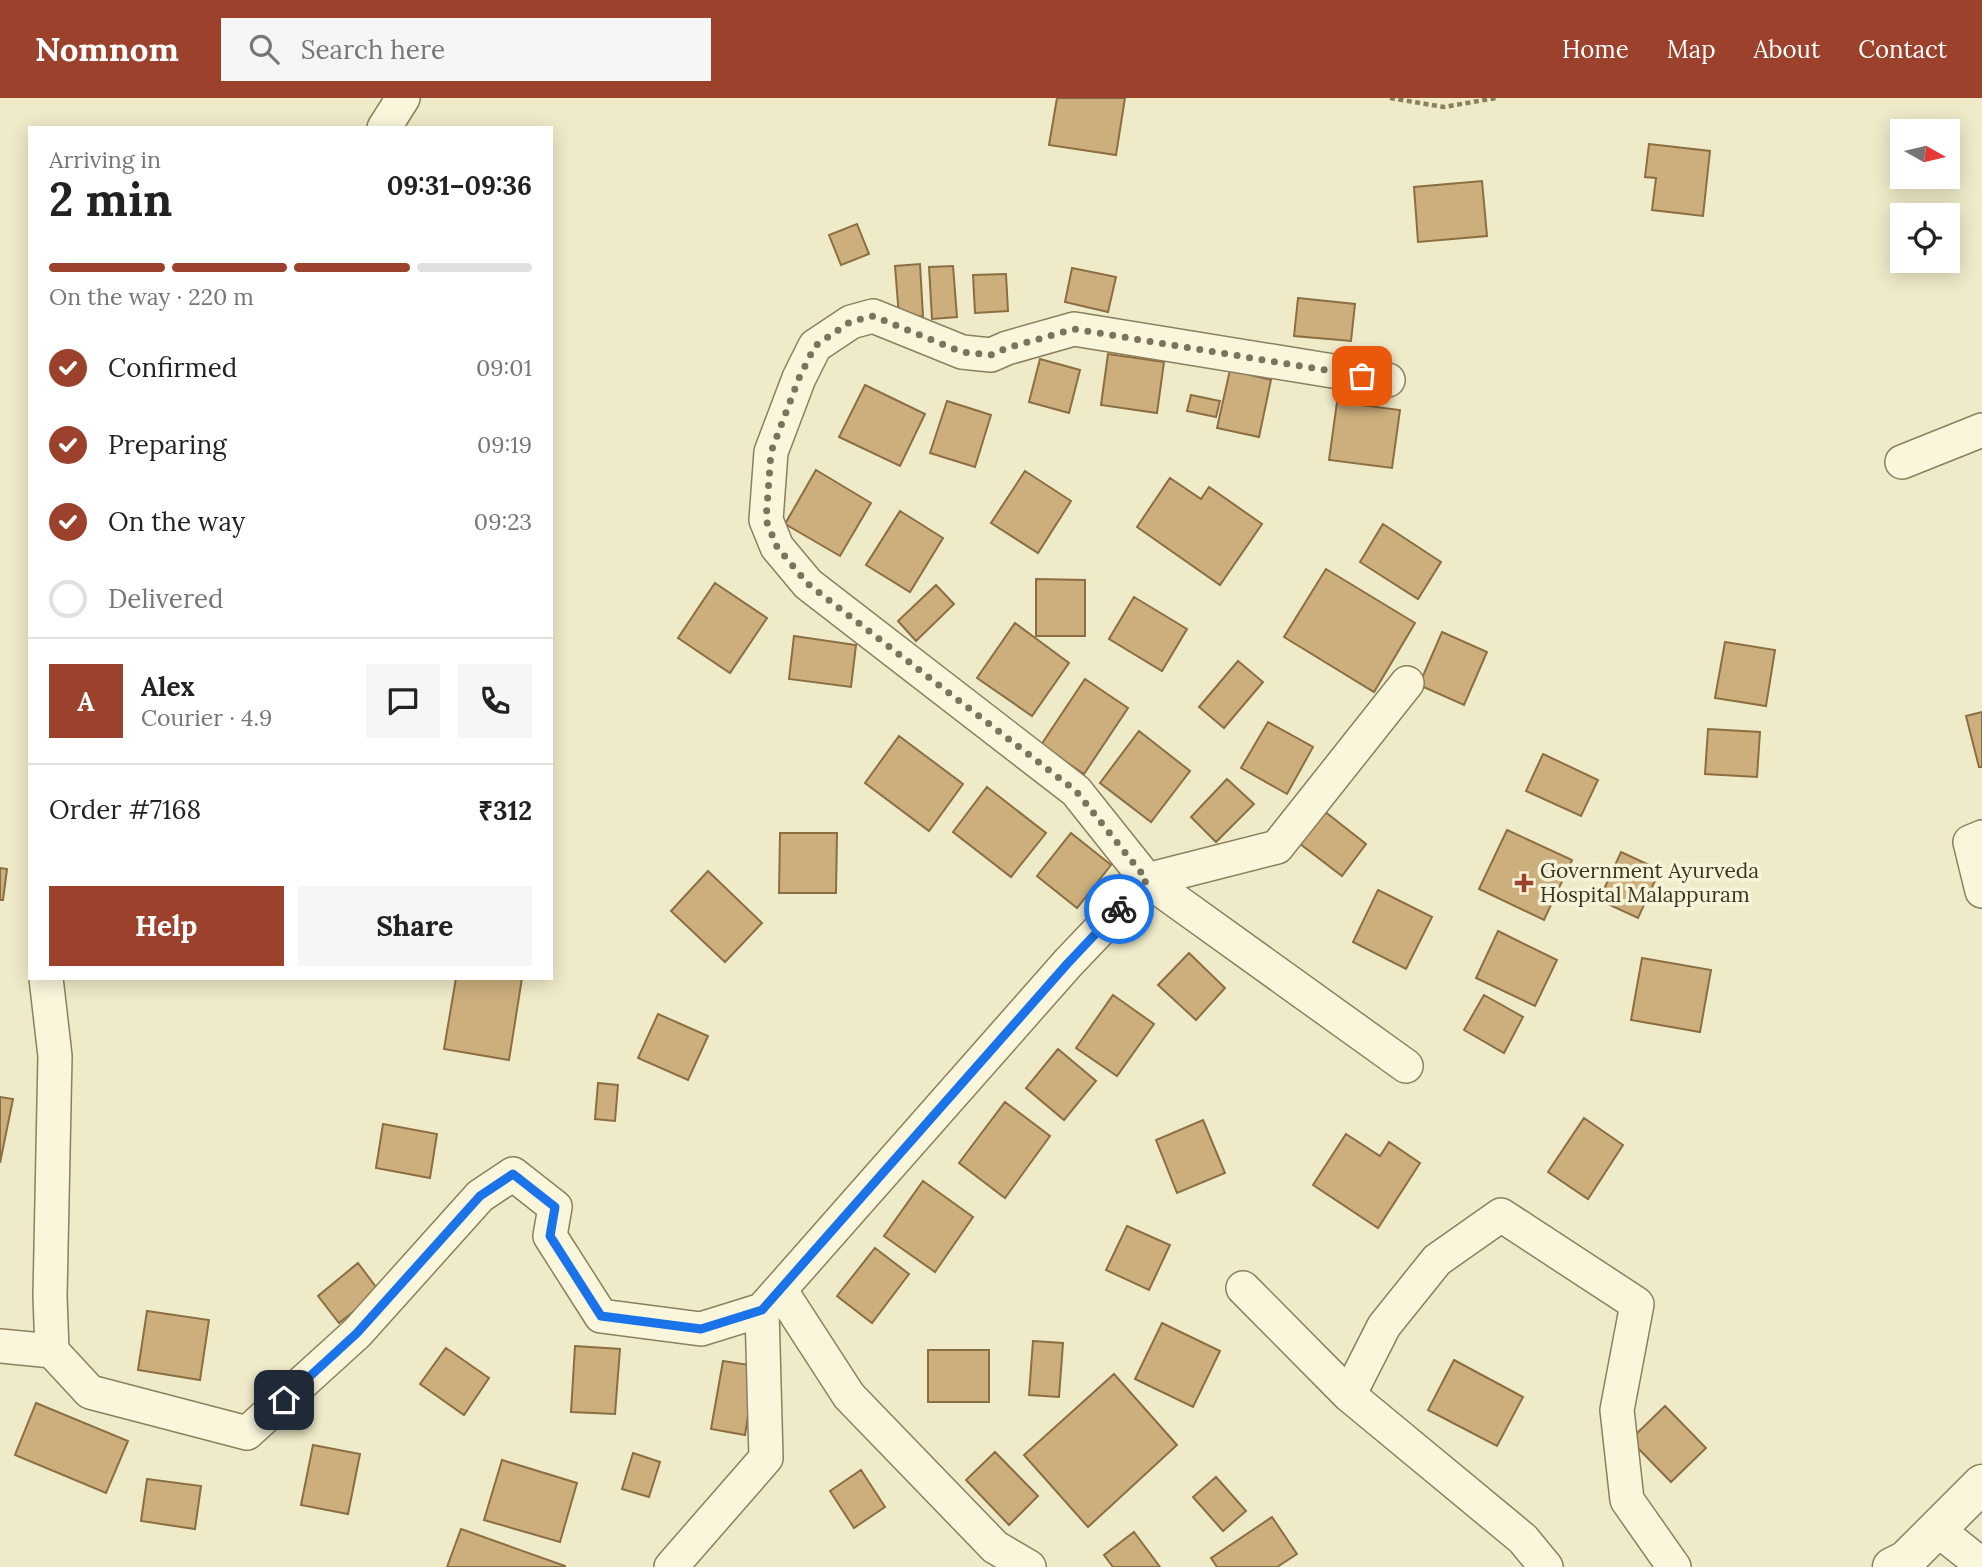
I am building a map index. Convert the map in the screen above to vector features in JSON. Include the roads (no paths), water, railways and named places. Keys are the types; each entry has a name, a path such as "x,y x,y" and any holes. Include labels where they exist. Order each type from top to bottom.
{"street":[{"path":"385,126 403,98"},
{"path":"1388,380 1074,329 991,355 962,352 873,316 850,322 815,346 799,378 771,452 766,520 777,547 808,584 1076,791 1147,880 1406,1066"},
{"path":"1902,462 1982,430"},
{"path":"46,980 55,1056 50,1296 52,1351 89,1392 247,1433 357,1333 480,1196 513,1174 555,1207 550,1236 601,1316 701,1329 772,1301 1068,963 1147,880 1278,847 1407,683"},
{"path":"1982,836 1970,842 1982,891"},
{"path":"1349,1395 1384,1326 1437,1260 1501,1215 1637,1304 1617,1410 1627,1500 1674,1567"},
{"path":"1243,1288 1349,1395 1523,1539 1546,1567"},
{"path":"671,1567 766,1458 772,1301"},
{"path":"772,1301 849,1396 995,1547 1029,1567"},
{"path":"0,1346 52,1351"},
{"path":"1892,1567 1906,1560 1982,1484"},
{"path":"1938,1530 1982,1566"}],"place":[{"name":"Government Ayurveda Hospital Malappuram","path":"1524,883"}]}
